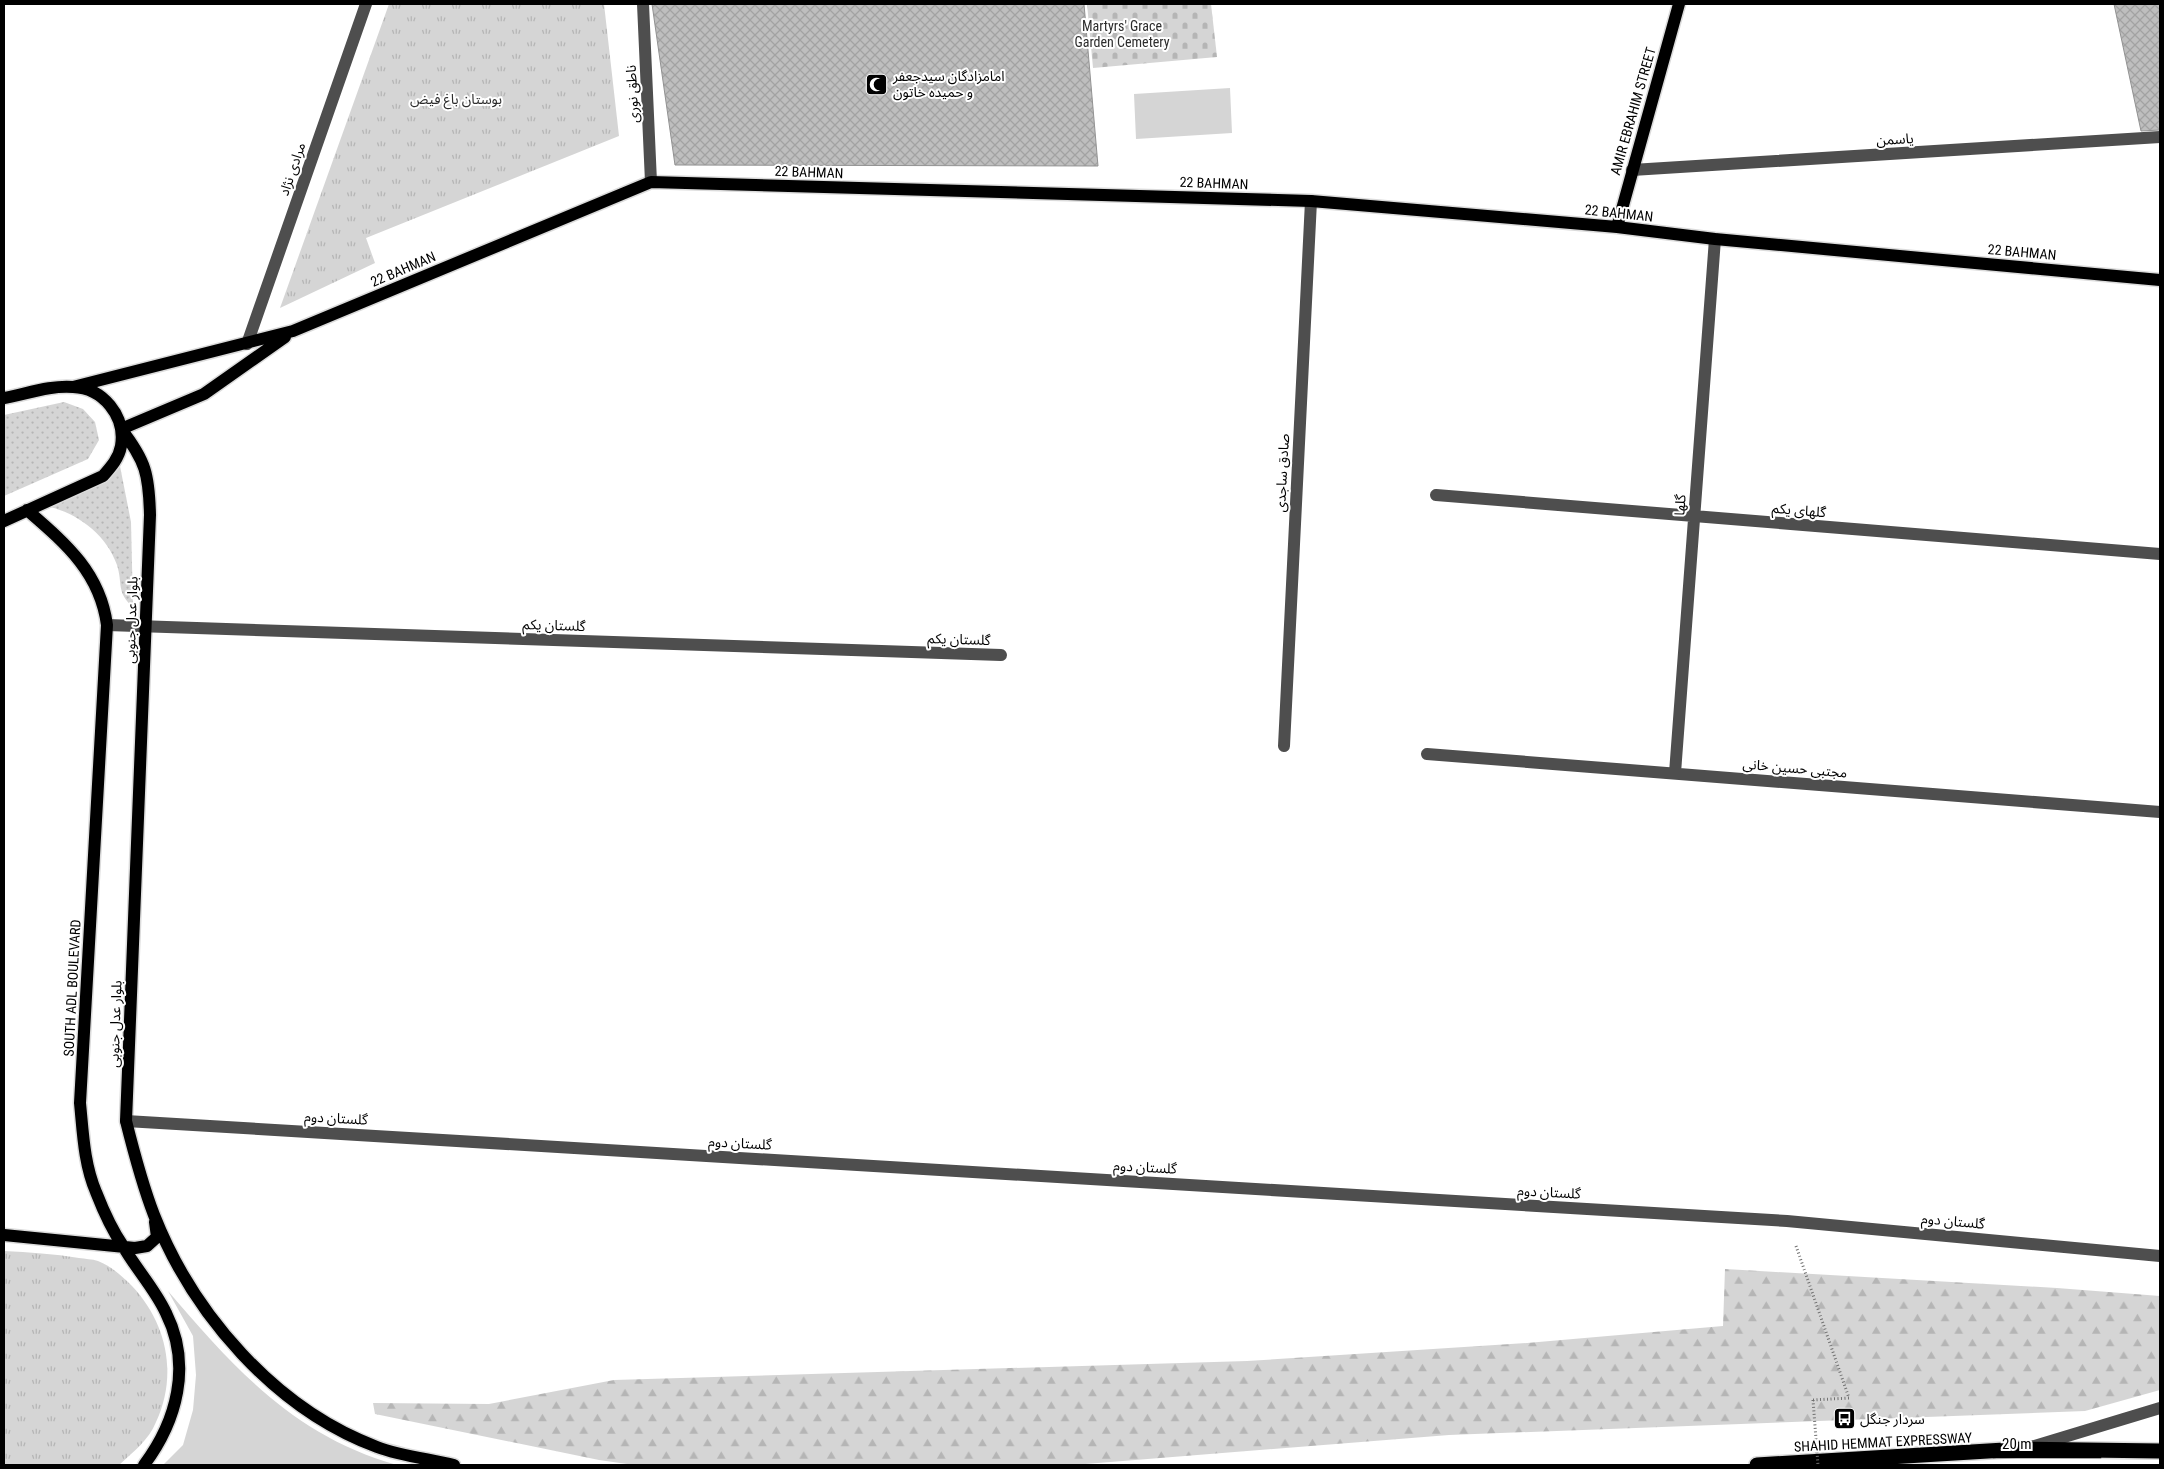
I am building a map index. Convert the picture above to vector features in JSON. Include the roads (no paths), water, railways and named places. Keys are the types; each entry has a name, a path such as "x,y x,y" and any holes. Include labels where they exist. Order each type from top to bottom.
{"highway":[{"name":"SHAHID HEMMAT EXPRESSWAY","path":"1757,1465 2021,1450 2160,1451"}],"main road":[{"name":"AMIR EBRAHIM STREET","path":"1617,227 1679,4"},
{"name":"22 BAHMAN","path":"4,398 73,387 293,331 651,182 1311,201 1617,227 1715,239 2160,280"},
{"name":"22 BAHMAN","path":"121,429 204,394 293,331"},
{"name":"بلوار عدل جنوبی","path":"73,387 90,390 104,399 115,413 121,429 135,448 146,468 150,487 126,1121 138,1172 154,1217 176,1262 200,1302 231,1342 263,1376 301,1406 340,1429 377,1447 454,1465"},
{"path":"4,521 103,476 115,462 121,446 121,429"},
{"name":"SOUTH ADL BOULEVARD","path":"27,510 60,539 88,573 104,605 107,625 80,1103 85,1152 95,1190 122,1245 166,1312 179,1356 179,1379 168,1427 144,1465"},
{"path":"4,1235 122,1245 135,1248 147,1246 156,1237 154,1217"}],"street":[{"name":"مرادی نژاد","path":"247,344 366,4"},
{"name":"ناطق نوری","path":"643,4 651,182"},
{"name":"یاسمن","path":"1632,170 2160,138"},
{"name":"صادق ساجدی","path":"1284,746 1311,201"},
{"name":"گلها","path":"1675,774 1715,239"},
{"name":"گلهای یکم","path":"1436,496 2160,554"},
{"name":"گلستان یکم","path":"107,625 1001,655"},
{"name":"مجتبی حسین خانی","path":"1427,754 2160,812"},
{"name":"گلستان دوم","path":"126,1121 1787,1221 2160,1256"},
{"path":"2021,1450 2160,1408"}],"place":[{"name":"امامزادگان سیدجعفر و حمیده خاتون","path":"877,84"},
{"name":"سردار جنگل","path":"1844,1419"}],"park label":[{"name":"Martyrs' Grace Garden Cemetery","path":"1122,34"},
{"name":"بوستان باغ فیض","path":"456,99"}]}
